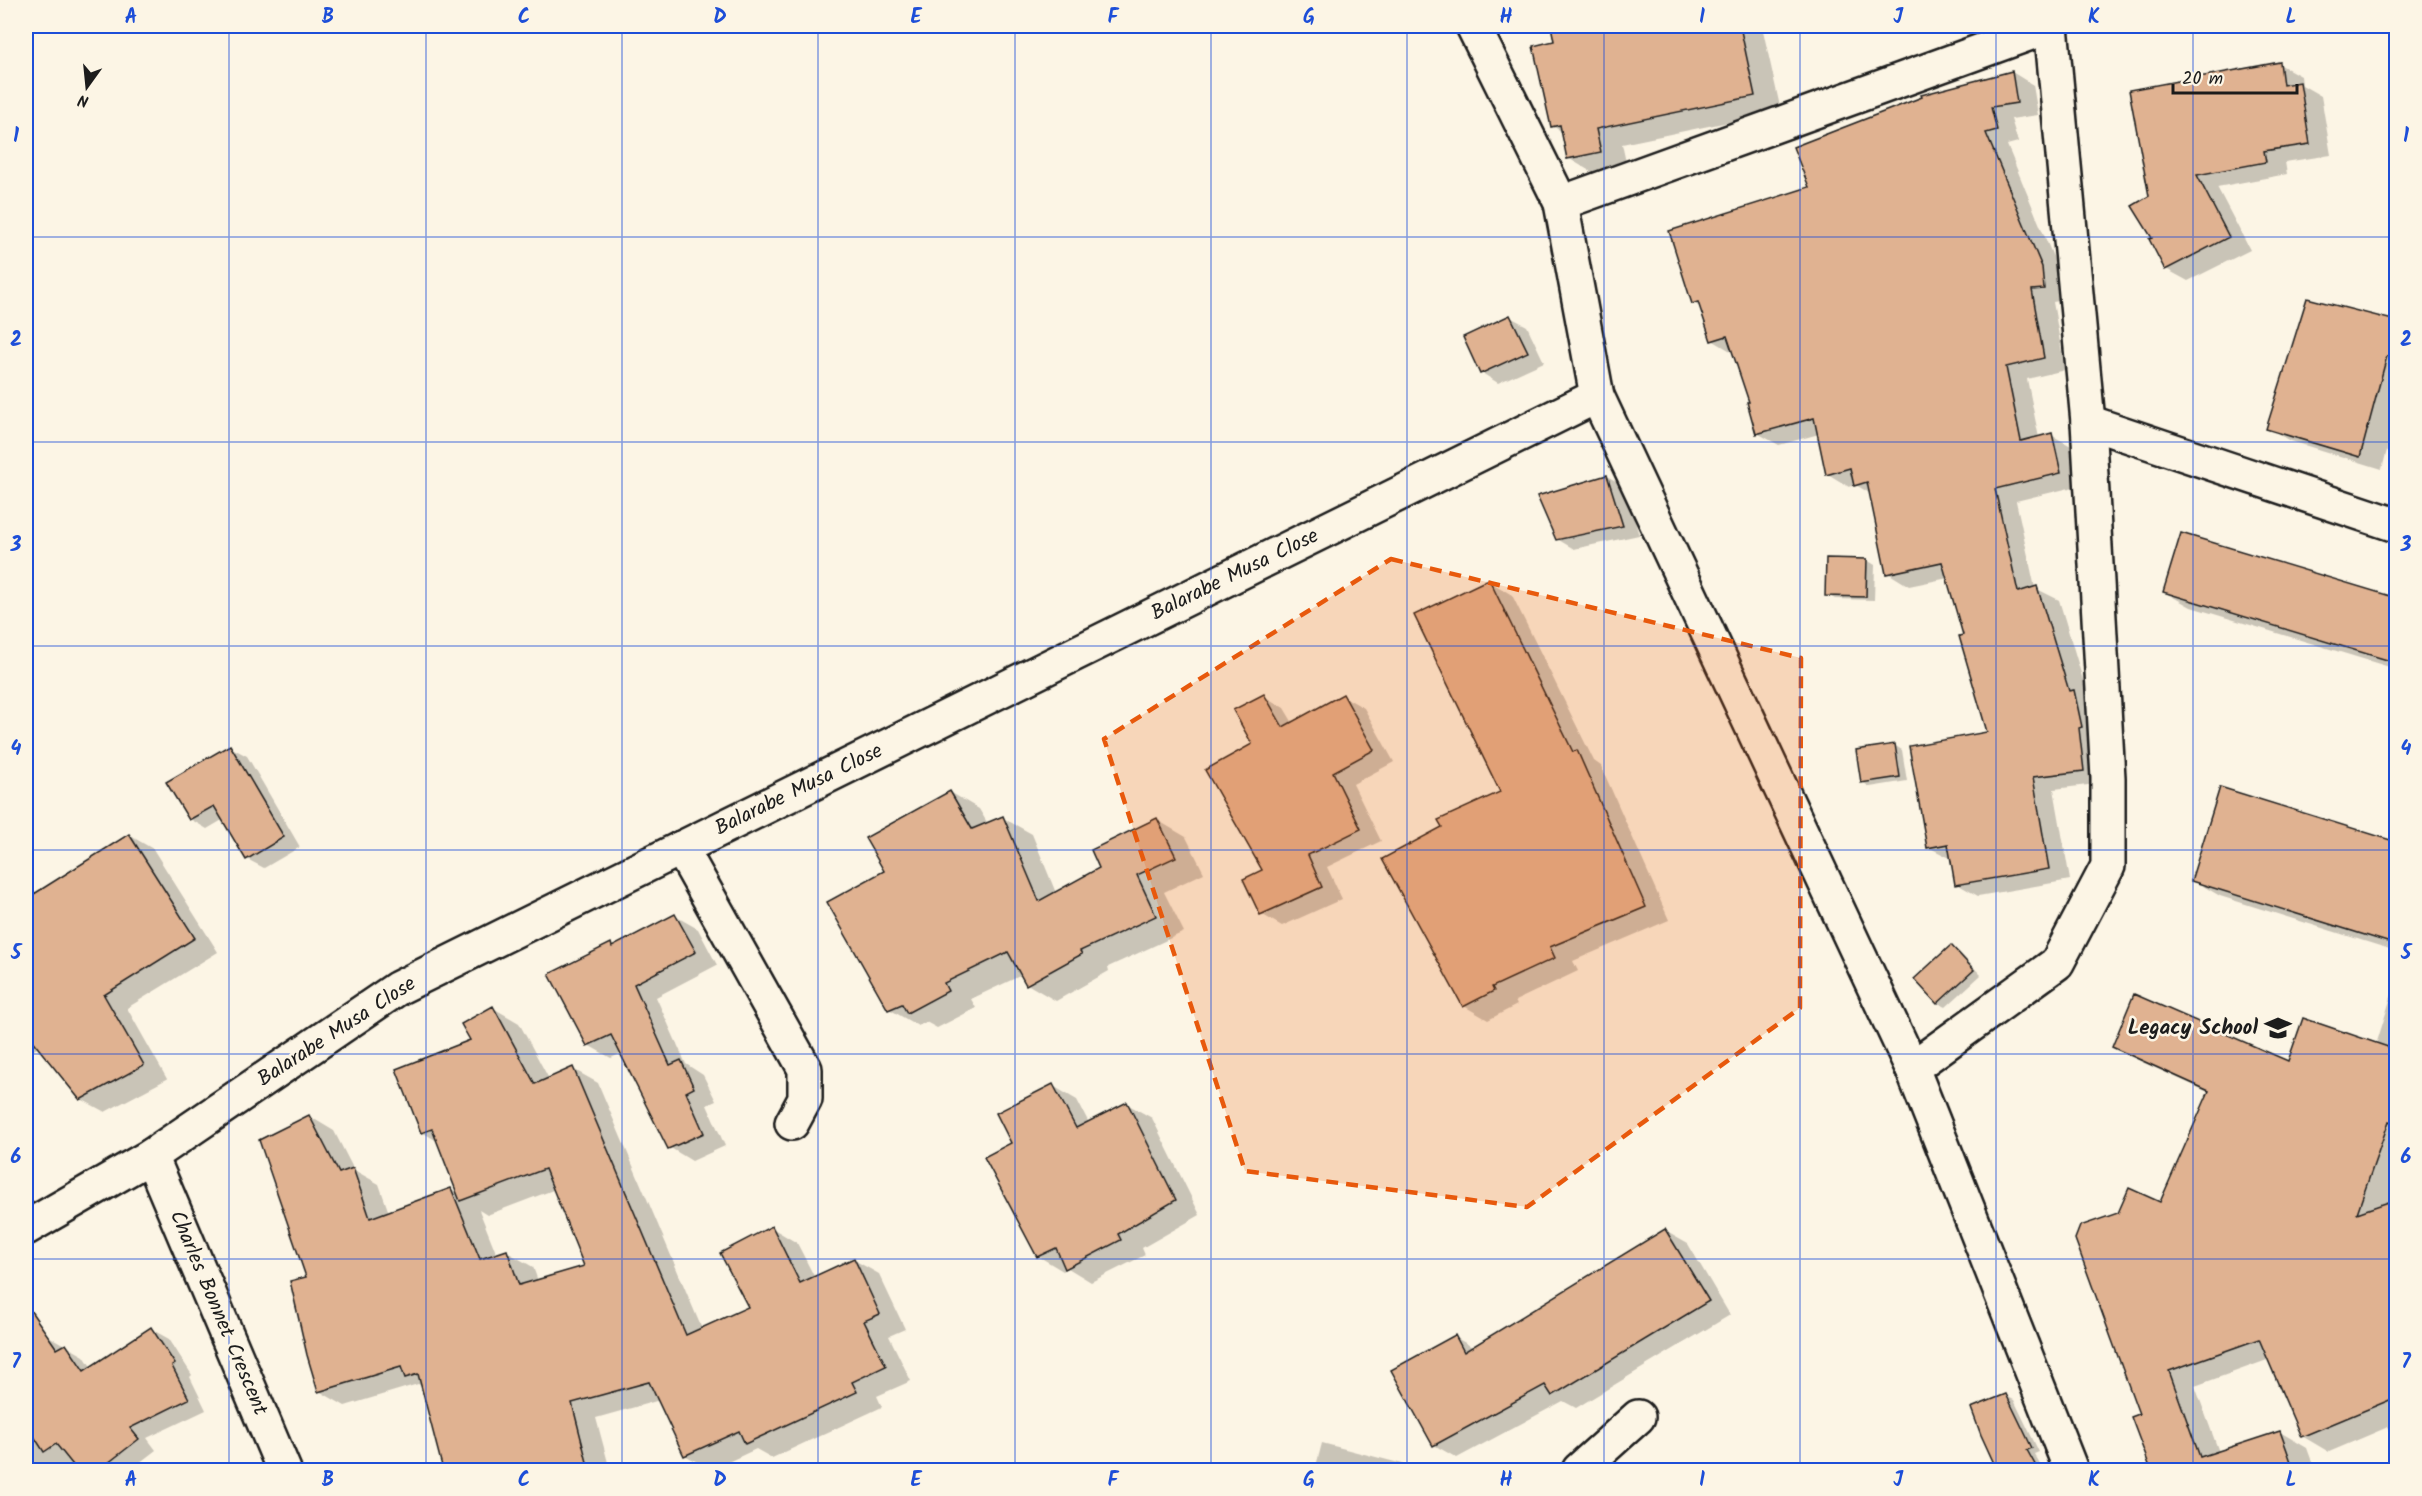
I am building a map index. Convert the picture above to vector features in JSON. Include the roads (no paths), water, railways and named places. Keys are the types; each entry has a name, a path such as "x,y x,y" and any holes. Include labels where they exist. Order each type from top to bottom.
{"street":[{"path":"1473,26 1561,203 1597,396 1912,1068 2071,1470"},
{"path":"1561,203 2051,26 2088,422 2108,778 2108,866 2057,963 1912,1068"},
{"name":"Balarabe Musa Close","path":"26,1228 151,1156 398,988 1597,396"},
{"path":"2088,422 2397,525"},
{"path":"681,848 805,1069 805,1099 792,1123"},
{"name":"Charles Bonnet Crescent","path":"151,1156 284,1470"},
{"path":"1579,1470 1638,1417"}],"place":[{"name":"Legacy School","path":"2278,1028"}]}
